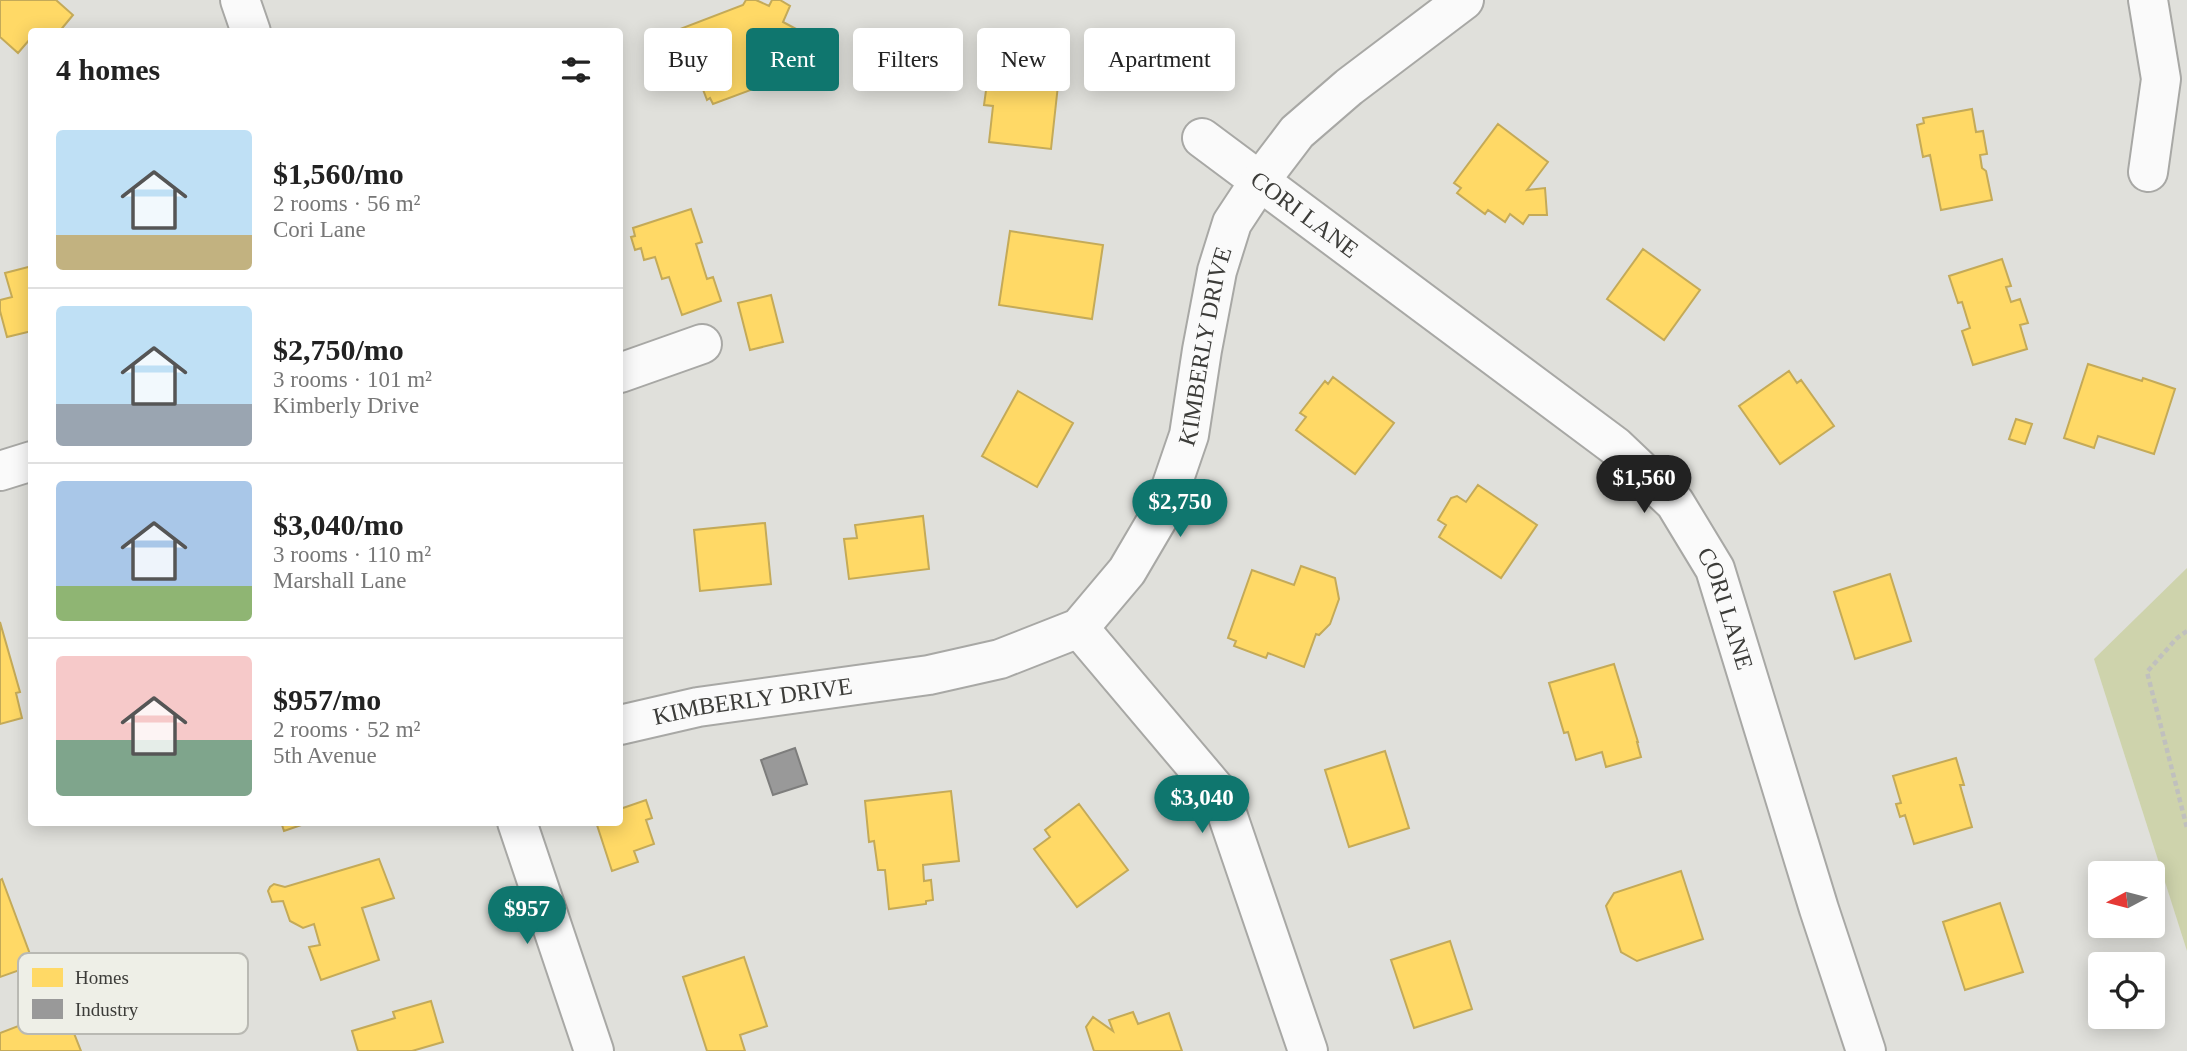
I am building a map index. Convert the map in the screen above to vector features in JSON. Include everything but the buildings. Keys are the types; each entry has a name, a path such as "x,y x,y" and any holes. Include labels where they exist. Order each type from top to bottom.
{"street":[{"name":"KIMBERLY DRIVE","path":"623,724 698,707 929,675 1000,659 1079,628 1127,571 1164,508 1189,435 1217,271 1232,223 1297,132 1349,87 1464,0"},
{"path":"2148,0 2161,79 2148,172"},
{"name":"CORI LANE","path":"1202,138 1615,446 1675,503 1714,569 1819,909 1866,1051"},
{"path":"623,372 702,344"},
{"path":"0,471 28,462"},
{"path":"1079,628 1220,796 1308,1051"},
{"path":"518,826 594,1051"}],"path":[{"path":"2187,631 2177,638 2147,672 2187,828"}],"green space":[{"path":"2187,568 2187,951 2165,882 2165,861 2158,861 2094,659"}]}
